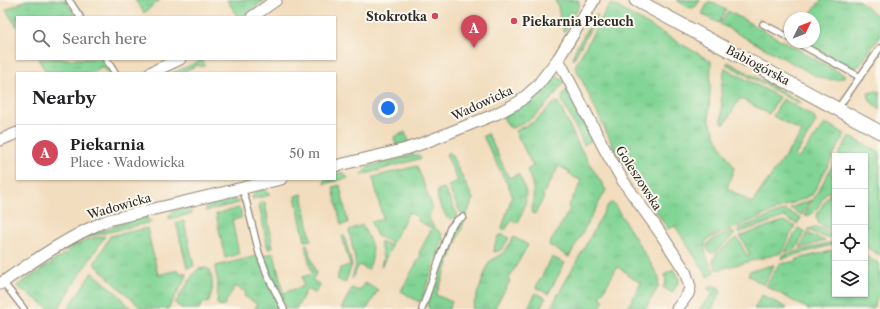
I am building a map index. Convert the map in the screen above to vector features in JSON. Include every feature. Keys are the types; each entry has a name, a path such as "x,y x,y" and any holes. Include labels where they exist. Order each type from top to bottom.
{"street":[{"path":"253,16 276,0"},
{"name":"Wadowicka","path":"336,166 417,146 510,108 537,86 558,59 594,0"},
{"name":"Babiogórska","path":"636,0 880,132"},
{"name":"Goleszowska","path":"558,59 604,148 624,181 685,271 690,287 688,294 677,309"},
{"path":"152,72 178,60"},
{"path":"0,140 16,133"},
{"name":"Wadowicka","path":"1,283 65,240 87,228 101,223 277,180"}],"lane":[{"path":"69,0 79,16"},
{"path":"763,24 784,35"},
{"path":"807,48 860,77"},
{"path":"838,108 880,48"},
{"path":"107,60 114,72"},
{"path":"242,188 248,204 259,253 269,279 284,309"},
{"path":"422,309 450,228 462,217"},
{"path":"1,283 24,309"}],"green space":[{"path":"26,0 65,0 75,16 16,16 16,25 6,10"},
{"path":"135,0 160,0 144,13"},
{"path":"227,0 265,0 242,16 236,16 237,15"},
{"path":"555,0 579,0 578,3 580,4 564,32 558,7"},
{"path":"676,0 700,0 695,7 690,8"},
{"path":"821,0 858,0 880,18 880,36 860,65 856,68 850,68 815,48 820,48 820,12 812,12"},
{"path":"709,1 726,10 719,23 703,15"},
{"path":"612,4 711,61 709,119 717,139 734,168 727,188 752,203 802,132 773,116 783,99 814,117 816,122 795,156 798,159 826,123 845,134 835,153 832,153 832,158 812,195 708,239 705,246 706,256 715,272 708,277 675,226 668,229 615,150 575,66 607,8"},
{"path":"728,11 784,42 784,48 795,48 846,76 831,80 816,76 720,24"},
{"path":"596,15 598,15 573,60 576,48"},
{"path":"39,60 104,60 111,72 106,72 103,66 94,72 46,72"},
{"path":"202,60 205,65 203,67 198,65 182,72 174,72"},
{"path":"728,62 801,102 800,104 726,64"},
{"path":"725,68 779,97 769,114 740,98 725,124 722,123 721,87"},
{"path":"550,76 556,76 565,82 535,116 511,128 508,126 503,117 513,111"},
{"path":"568,88 592,140 584,145 562,100 563,95"},
{"path":"877,91 880,92 880,110 870,101 868,93"},
{"path":"555,102 558,102 579,146 606,190 569,257 549,245 570,209 568,207 582,181 568,174 570,172 559,166 542,196 544,197 535,214 531,212 533,190 527,170 533,166 515,131 535,121"},
{"path":"405,132 409,142 396,145 394,137"},
{"path":"488,134 509,178 518,174 526,193 525,204 518,223 512,220 505,230 502,228 512,196 483,136"},
{"path":"849,136 880,153 880,255 868,249 868,153 840,153"},
{"path":"450,152 473,199 466,216 460,212 448,186 458,181 446,154"},
{"path":"418,155 422,158 362,175 368,167"},
{"path":"417,166 432,206 429,219 434,227 442,234 443,240 421,301 419,302 401,291 421,255 419,253 432,228 418,221 419,218 409,212 392,243 377,236 371,222 383,219 373,177"},
{"path":"832,166 832,192 827,192 812,214 804,216"},
{"path":"344,173 348,178 324,184 325,180 336,180 336,174"},
{"path":"340,185 348,223 341,225 333,187"},
{"path":"444,188 458,216 450,219 447,218 440,205 437,194 438,190"},
{"path":"264,189 270,195 252,199 254,193"},
{"path":"302,194 311,240 305,241 295,196"},
{"path":"829,194 832,194 832,230 819,224 816,216"},
{"path":"227,197 239,203 205,211 210,202"},
{"path":"811,200 802,215 790,208"},
{"path":"265,202 273,248 268,249 259,204"},
{"path":"611,203 614,204 659,277 658,287 645,309 627,309 641,283 617,267 600,297 604,300 599,309 550,309 608,205"},
{"path":"184,208 192,214 169,219 172,212"},
{"path":"238,208 241,210 241,218 232,220 239,254 225,258 216,214"},
{"path":"785,210 801,218 797,224 784,217 738,233 738,229"},
{"path":"140,218 146,218 152,222 87,237 60,253 59,252 88,236"},
{"path":"465,220 436,295 452,302 449,309 429,309 427,303 452,232 458,224"},
{"path":"184,221 194,266 187,268 176,222"},
{"path":"783,221 795,226 781,253 716,269 713,262 715,255 736,238 747,256 750,255 740,236"},
{"path":"362,225 372,247 371,263 368,270 359,265 352,279 356,265 349,230"},
{"path":"814,227 819,228 828,232 832,236 829,239 808,230"},
{"path":"147,228 158,275 178,270 180,273 186,273 187,276 168,309 142,309 94,264 110,236"},
{"path":"798,228 805,231 796,249 785,252"},
{"path":"731,232 734,233 734,235 714,253 709,252 707,246 710,241"},
{"path":"807,233 825,241 800,248"},
{"path":"344,235 352,265 345,283 337,279 340,268 350,265 342,236"},
{"path":"501,235 509,238 502,249 496,252 493,251 498,236"},
{"path":"105,236 58,309 50,309 17,286 79,244 89,239"},
{"path":"514,237 528,245 508,280 510,281 495,307 498,309 472,309 489,262 503,253"},
{"path":"380,241 392,246 381,267 383,258"},
{"path":"832,242 832,245 781,259 783,255"},
{"path":"307,244 316,274 312,280 321,285 315,293 307,289 296,309 286,309 262,256 274,253 283,293 304,286 302,277 312,274 305,245"},
{"path":"832,251 832,297 868,297 868,258 880,264 880,294 872,309 808,309 766,286 779,264 797,261 797,259"},
{"path":"257,256 280,309 255,309 257,304 244,296 246,292 235,286 223,307 217,304 218,284 215,268 216,266"},
{"path":"552,257 565,263 548,294 536,287"},
{"path":"774,265 764,285 748,275 750,271"},
{"path":"206,268 210,270 212,283 212,291 208,303 203,302 199,309 183,309 175,303 195,272 198,269"},
{"path":"673,269 679,279 672,293 663,287 666,283 665,274"},
{"path":"92,272 120,296 131,309 105,309 100,306 98,309 68,309"},
{"path":"365,283 378,290 367,309 341,309 352,288 359,291"},
{"path":"714,286 719,288 721,292 712,309 699,309 713,294 707,288"},
{"path":"536,293 546,298 539,309 527,309"},
{"path":"762,295 787,308 754,309"}],"place":[{"name":"Stokrotka","path":"435,16"},
{"name":"Piekarnia Piecuch","path":"514,21"},
{"name":"Piekarnia","path":"474,48"}]}
